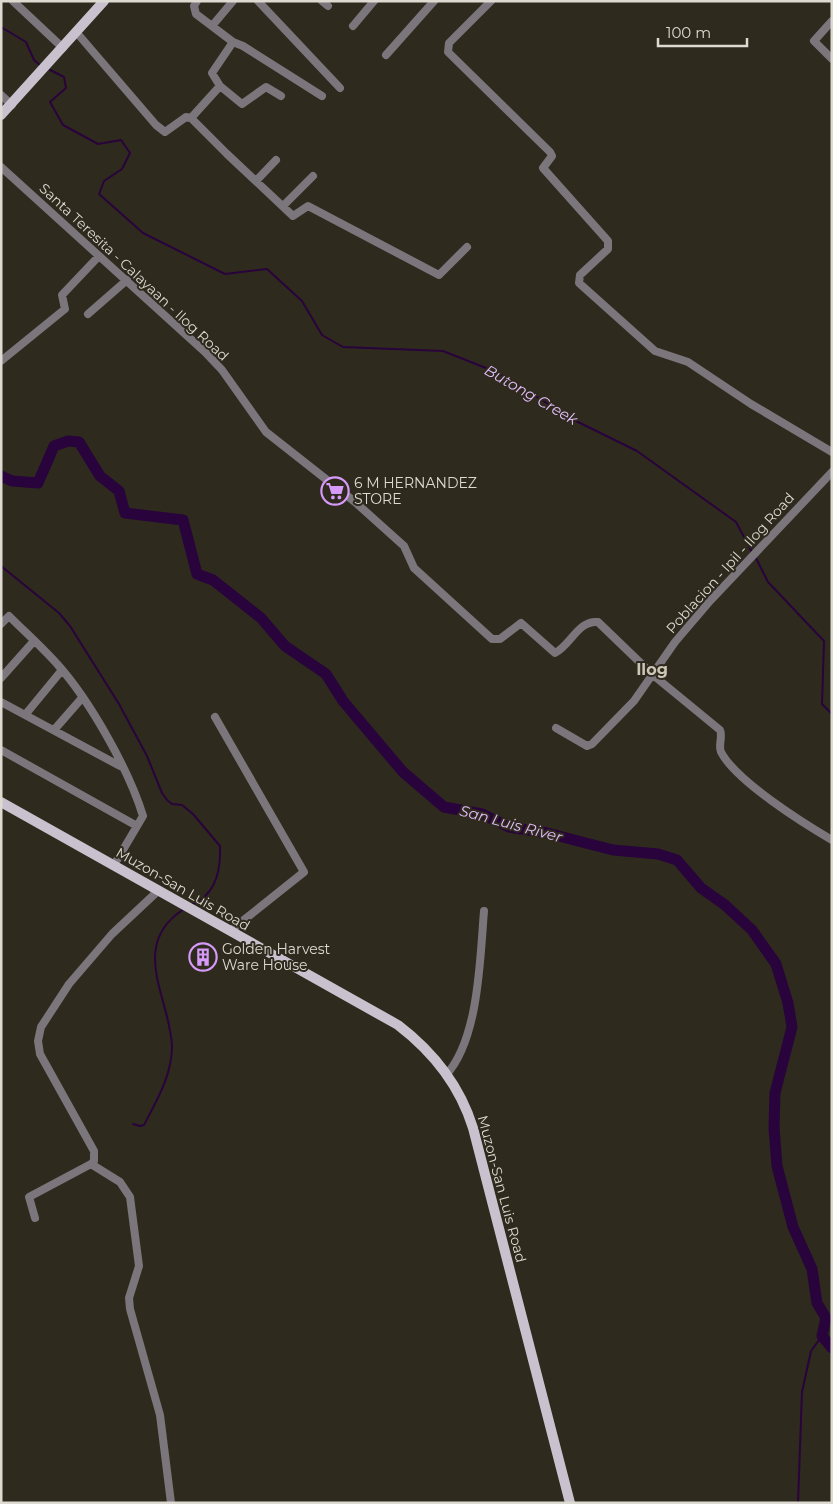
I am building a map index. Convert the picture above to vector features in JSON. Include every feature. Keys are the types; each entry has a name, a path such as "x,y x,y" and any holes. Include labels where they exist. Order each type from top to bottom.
{"main road":[{"path":"1,115 12,106 104,1"},
{"name":"Muzon-San Luis Road","path":"1,802 398,1024 423,1046 446,1074 466,1106 476,1136 570,1503"}],"street":[{"path":"13,1 63,48"},
{"path":"196,1 194,6 196,14 233,42 256,54 322,96"},
{"path":"212,26 234,1"},
{"path":"258,1 340,88"},
{"path":"353,26 374,1"},
{"path":"386,55 434,1"},
{"path":"491,1 449,43 448,52 550,152 552,156 543,168 608,241 608,249 580,275 579,283 655,352 688,362 751,404 832,452"},
{"path":"832,20 814,42 832,59"},
{"path":"77,33 156,125 165,132 186,117 192,118 293,216 308,206 438,275 466,247"},
{"path":"233,42 212,73 220,86 242,104 266,87 281,96"},
{"path":"192,118 220,86"},
{"path":"1,95 12,106"},
{"path":"256,181 276,160"},
{"name":"Santa Teresita - Calayaan - Ilog Road","path":"1,167 214,361 266,432 355,502 404,546 414,568 492,639 500,638 521,623 555,653 585,624 591,621 598,622 653,675 720,730 720,750 734,768 768,798 832,840"},
{"path":"283,206 313,176"},
{"path":"1,361 65,309 62,295 100,256"},
{"path":"88,314 127,280"},
{"name":"Poblacion - Ipil - Ilog Road","path":"556,728 587,746 592,744 634,702 675,642 710,601 758,552 791,513 832,472"},
{"path":"1,624 9,616 62,670 82,698 112,748 121,767 143,816 114,865"},
{"path":"1,678 34,641"},
{"path":"25,715 62,670"},
{"path":"54,730 82,698"},
{"path":"1,702 121,767"},
{"path":"216,716 304,872 230,931"},
{"path":"107,759 112,748"},
{"path":"1,750 137,826"},
{"path":"35,1218 29,1197 94,1161 94,1151 40,1054 38,1045 39,1034 47,1015 68,984 112,934 159,890"},
{"path":"446,1074 460,1055 476,996 484,911"},
{"path":"91,1164 104,1174 120,1182 130,1197 139,1266 129,1298 130,1309 160,1415 171,1503"}],"waterway":[{"name":"Butong Creek","path":"1,27 26,42 34,60 40,65"},
{"name":"Butong Creek","path":"50,70 64,77 66,88 50,102 63,125 98,144 121,140 130,153 122,169 104,181 99,194 143,233 225,274 267,269 302,301 322,335 343,347 443,351 496,372 576,421 637,451 736,522 752,552"},
{"name":"San Luis River","path":"1,476 12,481 38,483 54,446 68,441 79,442 100,476 119,491 125,513 183,520 197,574 213,580 261,618 285,646 326,674 343,701 403,772 444,807 482,814 509,827 547,833 613,850 658,854 677,860 701,888 725,905 752,930 776,964 788,1003 792,1027 775,1093 774,1128 777,1166 793,1227 812,1269 817,1303 826,1318 822,1336 832,1348"},
{"name":"Butong Creek","path":"756,558 768,582 824,641 822,704 832,714"},
{"path":"1,566 59,613 70,626 119,704 147,756 162,793 172,804 182,805 193,814 220,846 216,880 207,894 193,904"},
{"path":"133,1124 144,1125 167,1077 172,1046 170,1028 156,973 155,956 158,939 167,923 184,909"},
{"path":"798,1503 802,1392 811,1351 822,1336"}],"place":[{"name":"6 M HERNANDEZ STORE","path":"335,491"},
{"name":"Golden Harvest Ware House","path":"203,957"}],"district":[{"name":"Ilog","path":"652,669"}]}
